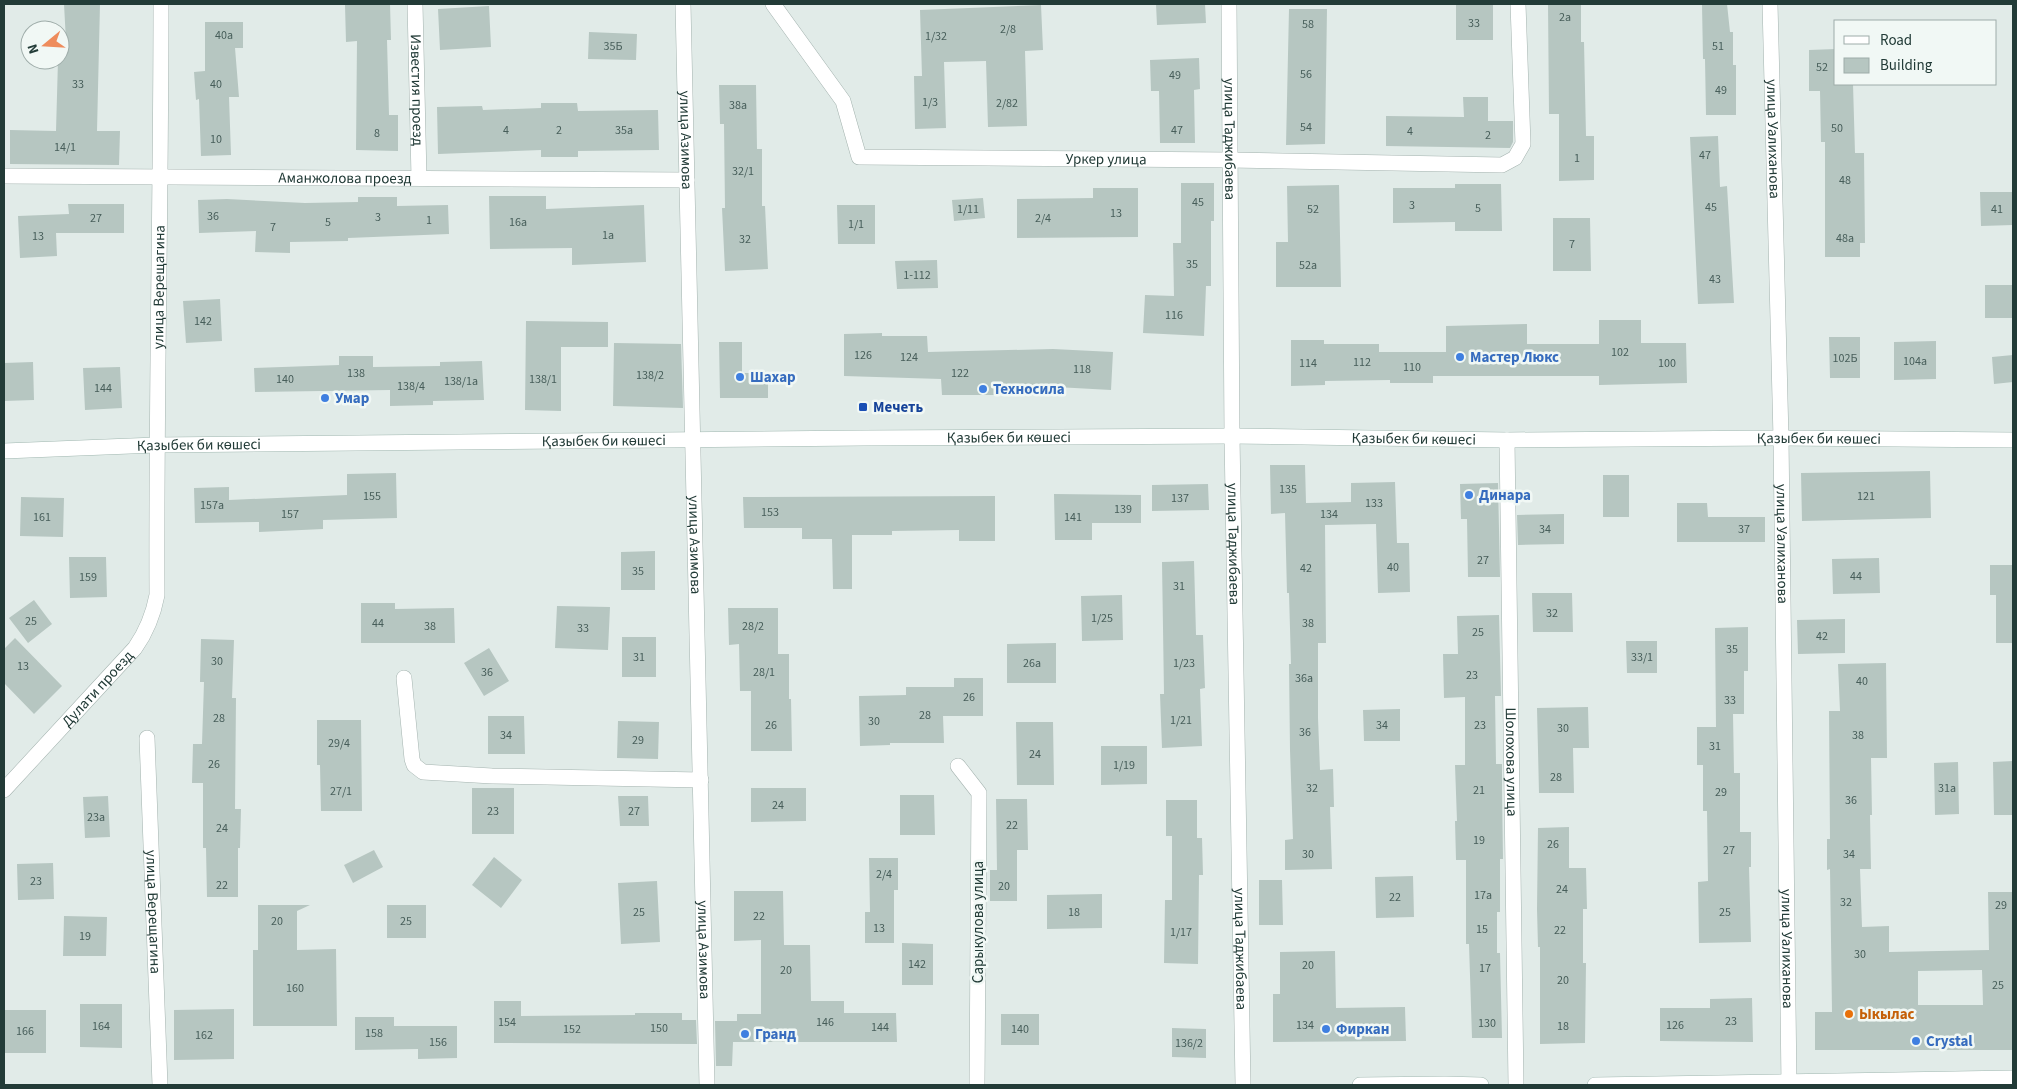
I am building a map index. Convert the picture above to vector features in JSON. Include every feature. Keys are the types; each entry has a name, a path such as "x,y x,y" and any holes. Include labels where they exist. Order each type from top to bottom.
{"street":[{"name":"улица Верещагина","path":"157,572 156,445 161,176 161,4"},
{"name":"Известия проезд","path":"416,4 420,178"},
{"name":"улица Азимова","path":"683,4 708,1085"},
{"name":"Уркер улица","path":"773,4 842,101 859,157 1230,160 1502,165 1514,158 1523,144 1518,4"},
{"name":"улица Таджибаева","path":"1229,4 1232,436 1243,1085"},
{"name":"улица Уалиханова","path":"1770,4 1782,438 1789,1083"},
{"name":"Аманжолова проезд","path":"4,176 687,180"},
{"name":"Қазыбек би көшесі","path":"4,451 156,445 1232,436 1507,440 1782,438 2013,440"},
{"name":"Шолохова улица","path":"1507,440 1516,1085"},
{"name":"Дулати проезд","path":"4,790 145,634 153,617 157,595 157,572"},
{"path":"404,678 412,759 414,765 423,772 492,776 701,780"},
{"name":"улица Верещагина","path":"147,738 160,1085"},
{"name":"Сарыкулова улица","path":"958,766 979,793 977,1085"},
{"path":"1595,1085 2013,1078"},
{"path":"1360,1085 1480,1085"}],"building":[{"path":"64,4 100,4 97,131 120,131 119,165 10,164 10,130 56,131 58,70 70,70 70,20 65,20"},
{"path":"390,4 391,40 387,40 389,115 398,115 398,151 356,150 357,41 346,42 345,5"},
{"path":"1156,4 1205,4 1206,23 1157,25"},
{"path":"1548,4 1581,4 1581,42 1584,42 1586,136 1594,136 1594,180 1559,181 1559,114 1549,114"},
{"path":"1702,4 1727,4 1730,32 1733,32 1733,65 1736,65 1736,115 1706,115"},
{"path":"1041,5 1043,50 1025,51 1027,126 988,127 986,61 944,62 946,128 915,129 914,76 922,76 920,10"},
{"path":"1456,5 1493,5 1493,40 1456,40"},
{"path":"489,6 491,47 440,50 438,9"},
{"path":"1289,9 1327,9 1325,144 1286,145"},
{"path":"205,22 243,22 243,48 235,48 239,97 229,97 231,155 201,156 199,99 196,100 194,72 205,71"},
{"path":"589,32 637,34 636,60 588,59"},
{"path":"1834,49 1834,85 1853,85 1855,153 1864,153 1865,243 1860,243 1860,257 1825,257 1825,142 1821,142 1820,91 1809,91 1809,50"},
{"path":"1199,58 1200,89 1194,90 1195,143 1160,143 1159,91 1151,91 1150,60"},
{"path":"719,85 756,85 757,149 762,149 762,206 765,206 768,269 725,271 722,208 725,208 724,124 720,124"},
{"path":"1463,97 1488,97 1488,121 1513,121 1513,142 1510,148 1386,146 1386,116 1464,117"},
{"path":"541,103 577,103 578,111 658,110 659,150 578,151 578,157 541,157 541,150 438,154 437,107 482,106 483,110 541,108"},
{"path":"1718,136 1720,187 1727,186 1734,303 1698,304 1690,137"},
{"path":"1181,183 1214,183 1214,221 1211,221 1211,286 1206,286 1204,336 1143,333 1145,295 1174,296 1173,243 1181,243"},
{"path":"1455,184 1501,184 1502,231 1455,231 1455,222 1393,223 1393,188 1455,188"},
{"path":"1339,185 1341,287 1276,287 1276,242 1288,242 1287,186"},
{"path":"1093,188 1138,188 1138,237 1017,238 1017,199 1093,198"},
{"path":"1980,192 2013,192 2013,225 1981,226"},
{"path":"489,196 546,196 546,209 644,205 646,262 572,265 572,248 490,249"},
{"path":"358,197 397,197 397,206 448,205 449,234 348,238 348,241 290,242 290,253 255,252 256,231 199,233 198,200 227,199 305,203 358,202"},
{"path":"983,198 985,218 954,221 952,200"},
{"path":"68,204 124,204 124,233 56,233 57,256 20,258 18,216 69,214"},
{"path":"837,205 875,205 875,244 838,244"},
{"path":"1553,218 1590,218 1591,271 1553,271"},
{"path":"937,260 938,288 897,289 895,261"},
{"path":"1985,285 2013,285 2013,318 1985,318"},
{"path":"220,299 222,341 186,343 183,301"},
{"path":"1599,320 1641,320 1641,343 1686,343 1687,383 1599,385 1599,376 1433,376 1433,383 1390,383 1390,380 1325,381 1325,385 1291,386 1291,340 1324,340 1324,344 1379,344 1379,352 1446,352 1446,326 1527,324 1527,344 1599,344"},
{"path":"526,321 608,322 608,347 561,347 561,411 525,410"},
{"path":"882,333 882,336 927,336 928,352 1053,349 1113,352 1111,390 1038,386 1038,395 942,395 941,379 844,376 844,334"},
{"path":"1829,337 1860,337 1860,378 1830,378"},
{"path":"1936,341 1936,379 1894,380 1894,342"},
{"path":"719,342 742,342 742,373 768,373 768,398 720,398"},
{"path":"614,343 681,344 683,408 613,406"},
{"path":"2013,355 2013,382 1994,384 1992,357"},
{"path":"339,356 373,356 373,367 440,366 440,362 482,361 484,400 433,401 433,405 390,406 390,390 255,392 254,368 339,365"},
{"path":"33,362 34,400 4,401 4,363"},
{"path":"120,367 122,408 85,410 83,368"},
{"path":"1270,465 1305,465 1306,503 1351,502 1351,483 1395,482 1397,543 1409,543 1410,592 1378,593 1376,524 1325,525 1326,643 1318,643 1318,718 1320,770 1333,769 1334,807 1330,807 1332,869 1285,870 1285,840 1293,839 1290,750 1289,664 1291,664 1289,593 1287,593 1285,513 1271,514"},
{"path":"1930,471 1931,518 1802,521 1801,473"},
{"path":"396,473 397,518 323,520 323,529 259,532 259,522 195,523 194,488 229,487 229,500 347,495 347,474"},
{"path":"1603,475 1629,475 1629,517 1603,517"},
{"path":"1498,483 1500,577 1468,577 1467,519 1461,519 1460,484"},
{"path":"1208,484 1209,510 1152,511 1152,485"},
{"path":"1054,494 1141,495 1141,523 1092,523 1092,540 1055,540"},
{"path":"995,496 995,541 959,541 959,530 892,531 892,535 852,535 852,589 833,589 832,539 802,539 802,528 744,528 743,497"},
{"path":"21,497 64,498 63,537 20,536"},
{"path":"1677,503 1707,503 1708,517 1765,517 1765,542 1677,542"},
{"path":"1564,514 1564,544 1518,545 1517,515"},
{"path":"655,551 655,590 621,590 621,552"},
{"path":"69,557 106,557 107,597 70,598"},
{"path":"1879,558 1880,593 1833,594 1832,559"},
{"path":"1194,561 1196,635 1203,635 1205,688 1200,689 1202,746 1162,748 1160,694 1164,694 1162,562"},
{"path":"1990,565 2013,565 2013,643 1996,643 1996,595 1990,595"},
{"path":"1532,593 1572,593 1573,632 1533,632"},
{"path":"1122,595 1123,640 1082,641 1081,596"},
{"path":"34,600 52,624 28,643 9,618"},
{"path":"361,603 395,603 395,609 454,608 455,643 361,643"},
{"path":"557,606 610,607 608,650 555,648"},
{"path":"728,608 778,608 778,654 789,654 792,751 751,751 751,691 740,691 739,644 729,645"},
{"path":"1499,615 1501,696 1495,696 1496,764 1502,764 1503,859 1500,859 1500,912 1497,912 1497,953 1500,953 1502,1038 1472,1038 1469,944 1466,944 1466,860 1456,860 1455,821 1457,821 1455,765 1465,765 1465,697 1444,698 1443,654 1458,654 1457,616"},
{"path":"1845,619 1845,653 1798,654 1797,620"},
{"path":"1748,627 1748,671 1744,671 1744,714 1733,714 1734,773 1740,773 1740,832 1751,832 1751,867 1749,867 1751,942 1699,943 1698,882 1708,881 1707,811 1703,811 1703,765 1697,765 1697,727 1716,727 1715,628"},
{"path":"622,637 656,637 656,677 622,677"},
{"path":"15,638 62,686 34,714 4,683 4,649"},
{"path":"201,639 234,640 232,698 236,698 235,809 241,809 240,848 238,848 238,897 207,897 206,848 203,848 203,783 192,783 193,744 202,744 204,682 200,682"},
{"path":"1626,641 1657,641 1657,673 1627,673"},
{"path":"1056,643 1056,683 1007,683 1007,644"},
{"path":"489,648 509,681 484,696 464,663"},
{"path":"1886,663 1887,758 1871,758 1871,869 1860,869 1862,927 1889,926 1889,952 1989,950 1988,892 2013,892 2013,1050 1815,1050 1815,1012 1832,1012 1830,869 1827,870 1827,839 1830,839 1829,711 1840,711 1838,664","holes":["1982,970 1983,1005 1918,1005 1918,971"]},
{"path":"954,678 983,678 983,716 943,716 944,743 890,743 890,745 860,746 859,696 906,695 906,687 954,687"},
{"path":"1588,707 1589,748 1573,748 1574,793 1539,793 1537,708"},
{"path":"1400,709 1400,741 1364,741 1363,710"},
{"path":"488,716 524,716 525,754 488,754"},
{"path":"317,720 361,720 362,811 321,811 320,765 317,765"},
{"path":"618,721 659,722 658,759 617,758"},
{"path":"1016,722 1053,722 1054,785 1017,785"},
{"path":"1101,746 1147,746 1147,784 1101,785"},
{"path":"2013,761 2013,815 1994,815 1993,762"},
{"path":"1958,762 1959,814 1935,815 1934,763"},
{"path":"472,788 514,788 514,834 472,834"},
{"path":"751,788 806,788 806,821 751,822"},
{"path":"900,795 934,795 935,835 900,835"},
{"path":"108,796 110,837 85,838 83,797"},
{"path":"618,796 648,796 649,826 620,826"},
{"path":"996,799 1027,799 1028,850 1017,850 1017,901 990,901 990,870 997,870"},
{"path":"1166,800 1197,800 1197,838 1202,838 1203,875 1199,875 1198,964 1164,963 1165,900 1172,900 1172,836 1166,836"},
{"path":"1569,827 1569,868 1586,868 1587,909 1583,909 1583,963 1586,963 1585,1043 1540,1044 1540,947 1538,947 1537,909 1538,828"},
{"path":"374,850 383,867 353,883 344,865"},
{"path":"494,857 522,880 501,908 472,885"},
{"path":"869,858 898,858 898,890 894,890 894,943 865,943 865,912 870,912"},
{"path":"53,863 54,899 18,900 17,864"},
{"path":"1413,876 1414,917 1376,918 1375,877"},
{"path":"1259,880 1282,880 1283,925 1259,925"},
{"path":"657,881 660,942 621,944 618,883"},
{"path":"734,891 783,891 784,945 810,945 811,1001 844,1001 844,1013 896,1013 897,1042 733,1042 732,1066 716,1066 715,1021 737,1021 737,1014 761,1014 761,940 734,941"},
{"path":"1102,894 1102,928 1047,929 1047,895"},
{"path":"258,905 310,905 297,911 297,950 336,949 337,1026 253,1026 253,950 258,950"},
{"path":"387,905 426,905 426,938 387,938"},
{"path":"64,916 107,917 106,956 63,956"},
{"path":"902,943 933,944 933,985 902,985"},
{"path":"1335,951 1336,1008 1405,1007 1406,1041 1273,1042 1273,994 1280,994 1280,952"},
{"path":"1752,998 1753,1042 1660,1041 1660,1008 1710,1008 1710,999"},
{"path":"494,1001 521,1001 521,1016 682,1013 682,1020 696,1020 697,1044 494,1043"},
{"path":"80,1004 122,1004 122,1048 80,1047"},
{"path":"234,1009 234,1059 174,1060 174,1010"},
{"path":"4,1010 46,1010 46,1053 4,1053"},
{"path":"1001,1014 1039,1014 1039,1045 1001,1045"},
{"path":"355,1017 394,1017 394,1026 457,1026 457,1058 418,1059 418,1049 355,1050"},
{"path":"1172,1028 1206,1029 1206,1058 1172,1057"}],"place":[{"name":"Мастер Люкс","path":"1460,357"},
{"name":"Шахар","path":"740,377"},
{"name":"Техносила","path":"983,389"},
{"name":"Умар","path":"325,398"},
{"name":"Мечеть","path":"863,407"},
{"name":"Динара","path":"1469,495"},
{"name":"Ыкылас","path":"1849,1014"},
{"name":"Фиркан","path":"1326,1029"},
{"name":"Гранд","path":"745,1034"},
{"name":"Crystal","path":"1916,1041"}]}
